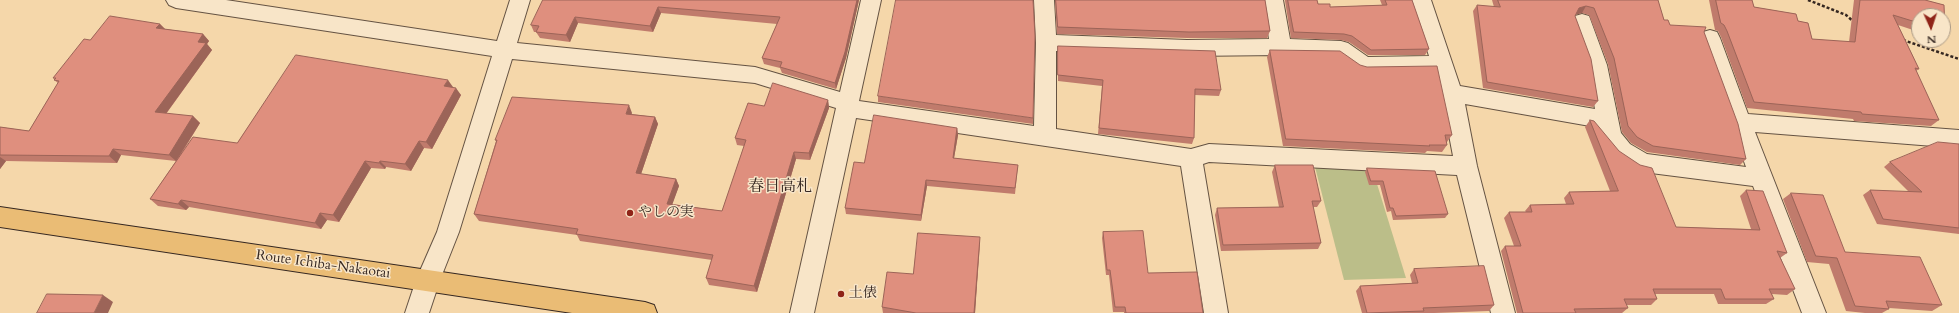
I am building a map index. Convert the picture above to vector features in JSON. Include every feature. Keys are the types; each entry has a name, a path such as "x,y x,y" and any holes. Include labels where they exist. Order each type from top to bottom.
{"main road":[{"name":"Route Ichiba-Nakaotai","path":"0,217 645,313"}],"street":[{"path":"176,0 503,50 755,75 847,106 1191,158 1209,153 1466,166"},
{"path":"418,313 428,280 448,232 503,50 520,0"},
{"path":"802,313 871,0"},
{"path":"1044,0 1046,43 1045,137"},
{"path":"1273,0 1281,47"},
{"path":"1421,0 1452,93 1466,166 1503,313"},
{"path":"1582,22 1597,65 1611,137"},
{"path":"1710,38 1742,122 1761,178 1814,313"},
{"path":"1046,43 1187,48 1281,47 1341,50 1364,65 1442,64"},
{"path":"1452,93 1596,118 1622,150 1643,163 1761,178"},
{"path":"1742,122 1959,139"},
{"path":"1191,158 1216,313"}],"path":[{"path":"1808,0 1846,14 1854,22 1862,25"},
{"path":"1899,38 1959,59"}],"green space":[{"path":"1315,167 1373,171 1406,278 1344,280"}],"building":[{"path":"543,0 857,0 845,52 835,83 780,67 782,62 762,58 780,17 658,7 650,26 575,17 566,35 536,32 539,26 531,25"},
{"path":"896,0 1033,0 1035,36 1033,118 878,96"},
{"path":"1056,0 1265,0 1270,31 1189,32 1058,27"},
{"path":"1288,0 1317,0 1318,4 1330,4 1330,7 1387,5 1385,0 1412,0 1429,49 1371,50 1352,36 1344,34 1294,32"},
{"path":"1498,0 1658,0 1664,20 1668,20 1670,25 1706,27 1704,32 1738,124 1746,159 1653,146 1637,137 1628,126 1614,58 1594,8 1586,6 1579,8 1575,16 1591,59 1598,101 1487,82 1477,5 1500,7"},
{"path":"1716,0 1752,0 1754,7 1796,14 1798,21 1808,23 1812,39 1855,42 1860,0 1925,0 1944,5 1944,8 1911,8 1911,21 1893,15 1919,69 1915,68 1939,120 1862,114 1861,112 1754,102 1727,31 1721,23"},
{"path":"110,16 160,24 156,28 203,34 198,42 206,43 155,112 193,116 169,155 113,149 109,156 0,155 0,127 29,131 59,81 54,80 56,78 53,78 84,39 90,40"},
{"path":"1058,46 1215,51 1221,90 1195,89 1194,138 1099,128 1103,80 1058,75"},
{"path":"1270,50 1340,51 1360,65 1367,67 1437,66 1452,135 1445,135 1447,145 1429,145 1430,146 1286,139"},
{"path":"296,55 448,80 444,86 456,88 426,142 419,141 405,164 365,161 333,215 320,213 315,223 181,200 178,204 150,199 193,137 237,143"},
{"path":"773,83 828,100 809,153 794,152 754,286 706,278 713,255 576,234 578,229 474,214 497,140 495,140 512,97 629,105 626,114 655,117 636,173 676,179 667,204 722,211 746,140 735,138 748,103 764,106"},
{"path":"874,115 957,128 953,158 1018,165 1015,188 926,180 921,215 845,208 854,162 864,163"},
{"path":"1590,120 1594,121 1619,151 1640,165 1652,168 1676,227 1760,230 1746,190 1763,191 1787,253 1777,251 1795,289 1769,289 1774,299 1725,299 1721,289 1653,289 1657,299 1624,299 1628,308 1574,309 1576,313 1523,313 1505,246 1521,246 1509,212 1532,212 1530,205 1574,204 1569,192 1618,191"},
{"path":"1938,142 1959,144 1959,228 1883,219 1870,190 1922,192 1890,162"},
{"path":"1275,165 1313,165 1321,201 1312,201 1321,243 1223,245 1217,208 1283,207"},
{"path":"1367,168 1435,171 1448,214 1396,216 1393,208 1390,208 1383,181 1371,181"},
{"path":"1791,193 1823,195 1845,252 1920,257 1942,305 1886,301 1889,309 1855,306 1837,258 1816,256"},
{"path":"1143,231 1148,273 1197,272 1203,313 1126,313 1125,307 1115,307 1110,270 1107,270 1103,232"},
{"path":"918,233 980,237 974,313 916,313 882,307 887,272 913,274"},
{"path":"1484,266 1494,305 1423,308 1424,311 1367,313 1360,286 1418,283 1414,269"},
{"path":"47,294 103,295 94,313 37,313"}],"place":[{"name":"やしの実","path":"630,213"},
{"name":"土俵","path":"841,294"}],"district":[{"name":"春日高札","path":"780,187"}]}
